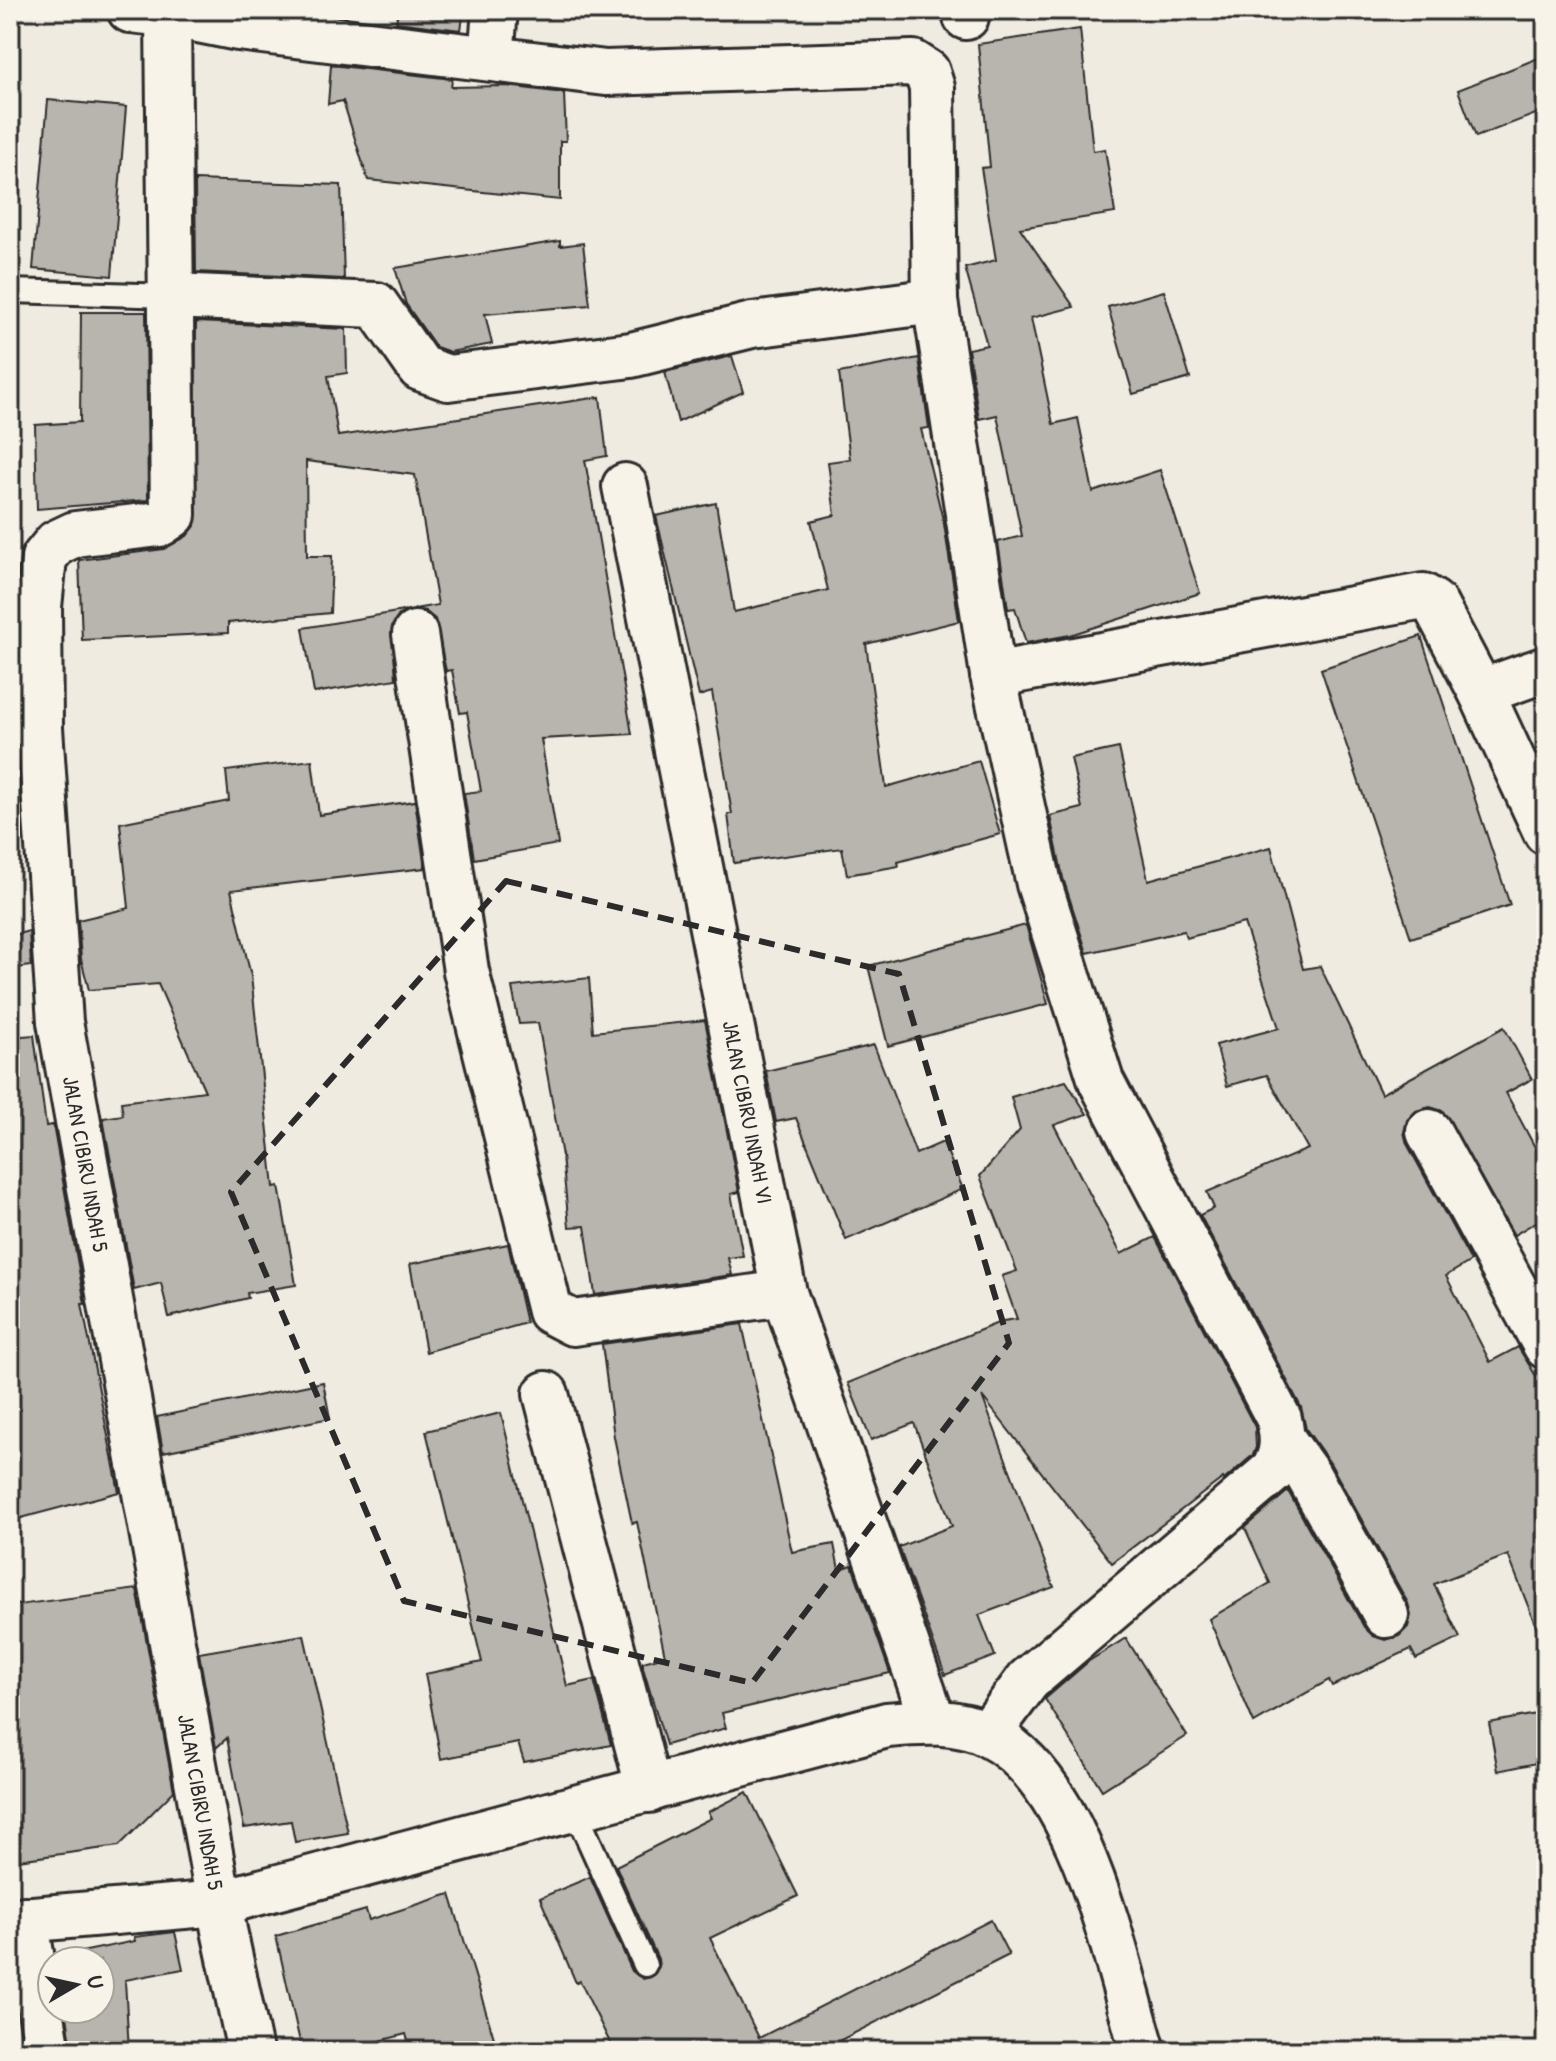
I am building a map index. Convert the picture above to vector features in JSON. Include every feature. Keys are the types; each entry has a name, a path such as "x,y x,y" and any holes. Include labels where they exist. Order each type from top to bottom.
{"street":[{"path":"491,58 495,10"},
{"path":"935,301 752,325 631,355 448,378 420,368 376,305 172,296 149,12 238,28 606,73 913,63 927,72 932,88 935,301 993,675 1039,884 1101,1081 1279,1419 1283,1440 1282,1455 1273,1471 1028,1680 988,1734"},
{"name":"JALAN CIBIRU INDAH 5","path":"172,296 173,515 160,524 75,534 56,543 44,558 25,731 60,1022 219,1903 250,2051"},
{"name":"JALAN CIBIRU INDAH VI","path":"625,486 784,1293 933,1721"},
{"path":"993,675 1423,596 1434,603 1481,692 1546,832"},
{"path":"415,634 466,971 550,1311 573,1323 784,1293"},
{"path":"1481,692 1546,669"},
{"path":"1429,1132 1546,1346"},
{"path":"546,1394 649,1790"},
{"path":"1283,1440 1308,1475 1386,1615"},
{"path":"48,2051 17,1920 219,1903 887,1725 933,1721 988,1734 1024,1761 1062,1811 1084,1858 1143,2051"}],"lane":[{"path":"10,291 172,296"},
{"path":"575,1810 645,1965"}],"highlighted area":[{"path":"506,881 899,974 1009,1343 752,1683 404,1601 231,1192"}],"building":[{"path":"398,10 464,10 461,30 396,22"},
{"path":"1080,29 1093,151 1105,149 1115,213 1020,228 1074,307 1031,318 1053,424 1078,418 1093,492 1160,470 1200,593 1070,635 1026,643 1015,608 1008,609 998,542 1022,536 997,415 979,419 968,349 987,345 965,268 996,260 981,168 990,167 978,44"},
{"path":"1546,55 1546,110 1476,137 1458,90"},
{"path":"331,65 452,79 451,87 506,86 564,93 566,141 560,141 560,200 368,180 343,101 328,104"},
{"path":"48,100 126,107 112,276 33,269"},
{"path":"195,180 341,185 344,279 196,272"},
{"path":"560,241 560,246 583,243 590,305 485,314 492,344 450,352 436,347 406,304 395,268"},
{"path":"1164,291 1190,378 1133,394 1108,307"},
{"path":"81,312 146,312 148,500 37,509 35,425 80,422"},
{"path":"196,322 346,329 347,373 328,376 338,436 600,397 607,456 585,460 632,734 541,739 558,844 474,859 464,793 481,791 467,712 460,713 452,670 446,671 435,619 425,611 414,609 438,605 415,475 306,461 307,556 332,556 330,613 228,623 228,633 82,640 79,560 164,549 187,536 195,526"},
{"path":"732,356 743,392 678,422 665,372"},
{"path":"919,358 929,428 921,429 944,524 959,621 866,644 886,787 979,761 1000,834 898,862 899,866 847,875 842,848 734,863 728,814 732,814 712,692 699,696 656,516 716,503 734,612 828,590 811,521 835,515 828,462 850,459 839,373"},
{"path":"409,610 399,615 392,626 396,679 314,693 303,628"},
{"path":"1421,636 1510,905 1411,938 1321,669"},
{"path":"1119,748 1148,880 1271,847 1303,969 1320,966 1381,1094 1504,1027 1532,1079 1506,1093 1546,1168 1546,1216 1514,1235 1443,1111 1430,1107 1416,1111 1407,1120 1404,1132 1407,1144 1471,1261 1446,1276 1490,1362 1518,1347 1546,1392 1546,1644 1543,1644 1508,1555 1434,1584 1460,1638 1416,1659 1411,1649 1332,1686 1329,1680 1254,1723 1209,1619 1270,1583 1245,1528 1288,1491 1364,1627 1373,1636 1385,1640 1399,1636 1408,1627 1411,1615 1408,1603 1330,1463 1306,1429 1301,1407 1200,1215 1214,1208 1207,1192 1308,1149 1267,1075 1227,1086 1216,1045 1279,1028 1244,923 1186,938 1184,931 1087,953 1063,878 1050,816 1082,808 1071,758"},
{"path":"312,760 319,815 415,801 425,868 231,890 251,976 274,1187 279,1186 296,1285 247,1293 248,1298 169,1317 161,1283 134,1290 103,1118 123,1115 121,1102 205,1091 158,984 89,990 81,959 78,920 129,908 120,823 229,801 226,771"},
{"path":"1026,925 1048,1004 888,1046 868,966"},
{"path":"29,931 31,966 10,969 10,936"},
{"path":"589,978 593,1032 705,1020 739,1192 731,1194 743,1256 728,1258 732,1275 595,1295 585,1226 569,1227 562,1156 538,1023 519,1024 512,987"},
{"path":"34,1035 46,1126 53,1125 85,1304 82,1304 119,1492 10,1521 10,1037"},
{"path":"874,1045 916,1154 943,1142 963,1189 846,1240 796,1118 776,1122 766,1071"},
{"path":"1066,1081 1087,1114 1054,1125 1121,1254 1155,1237 1255,1427 1256,1447 1253,1455 1224,1480 1112,1563 982,1396 1054,1587 979,1615 995,1656 945,1675 899,1547 952,1526 914,1423 871,1440 848,1383 1003,1321 1017,1319 1002,1276 1017,1271 980,1176 1020,1130 1011,1097"},
{"path":"508,1244 526,1323 426,1352 410,1264"},
{"path":"742,1324 792,1552 834,1544 839,1570 852,1565 890,1673 722,1713 726,1728 666,1745 643,1668 643,1662 665,1656 637,1522 632,1523 614,1437 602,1344"},
{"path":"323,1382 330,1418 163,1452 157,1417"},
{"path":"501,1413 567,1686 594,1680 611,1745 524,1762 518,1743 441,1759 425,1674 482,1662 426,1431"},
{"path":"137,1589 174,1791 119,1846 10,1861 10,1606"},
{"path":"304,1635 348,1833 295,1842 291,1821 244,1828 227,1738 216,1748 199,1653"},
{"path":"1126,1638 1187,1736 1102,1790 1045,1699 1089,1661"},
{"path":"1546,1712 1546,1761 1498,1771 1489,1723"},
{"path":"747,1792 798,1896 710,1938 759,2038 991,1920 1009,1955 819,2051 614,2051 580,1981 576,1983 540,1898 590,1877 632,1971 643,1979 651,1977 659,1967 658,1959 616,1866 711,1818 708,1812"},
{"path":"450,1894 494,2038 452,2051 411,2051 406,2034 342,2051 302,2051 276,1936 366,1910 369,1920"},
{"path":"175,1932 183,1969 125,1980 129,2051 72,2051 68,2025 116,2025 116,1945 135,1941 134,1937"}]}
